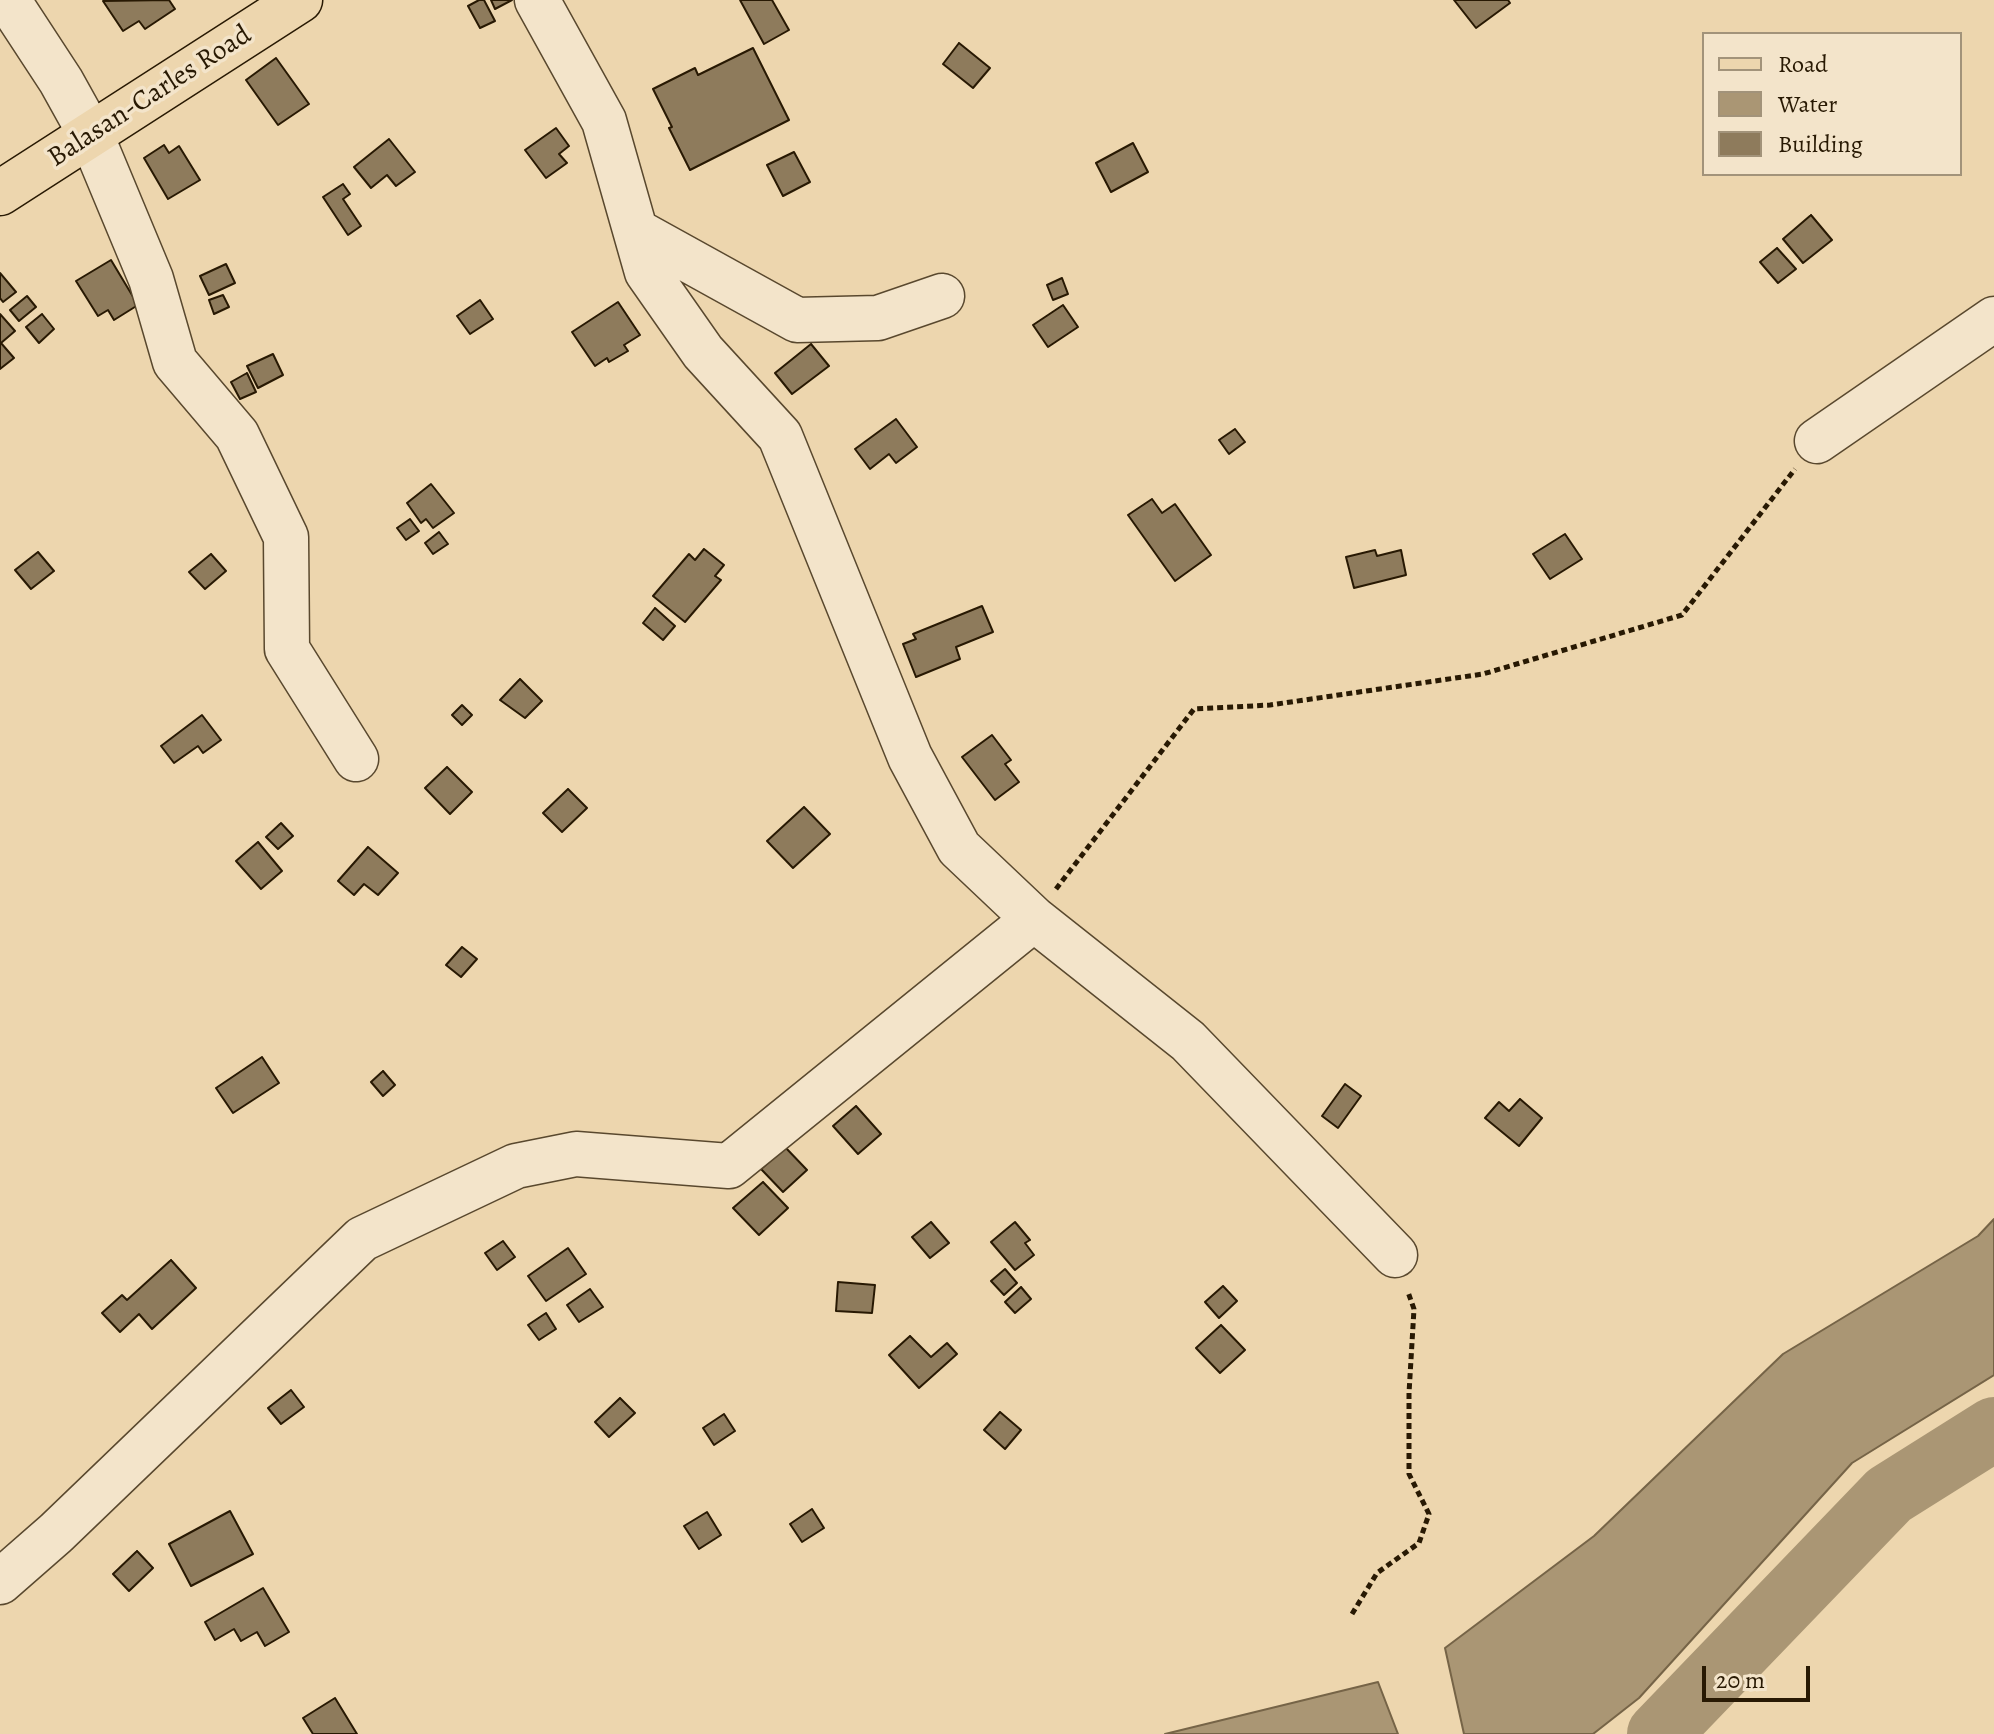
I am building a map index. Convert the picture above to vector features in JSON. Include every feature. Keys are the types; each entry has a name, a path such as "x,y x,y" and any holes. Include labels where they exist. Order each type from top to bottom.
{"main road":[{"name":"Balasan-Carles Road","path":"0,193 300,0"}],"street":[{"path":"8,0 61,81 91,135 151,279 175,362 237,435 286,537 287,649 356,759"},
{"path":"537,0 604,121 647,272 703,352 780,436 910,757 959,848 1034,919 1188,1041 1395,1255"},
{"path":"636,231 797,320 878,318 942,296"},
{"path":"1817,441 1994,319"},
{"path":"0,1582 56,1533 362,1239 516,1166 576,1154 729,1166 1034,919"}],"path":[{"path":"1034,919 1194,709 1270,705 1483,674 1682,615 1817,441"},
{"path":"1352,1614 1377,1573 1419,1543 1429,1514 1409,1474 1409,1393 1414,1309 1395,1255"}],"water":[{"path":"1994,1219 1994,1375 1852,1463 1639,1698 1593,1734 1464,1734 1445,1648 1594,1536 1783,1354 1978,1236"},
{"path":"1378,1682 1398,1734 1165,1734"}],"building":[{"path":"169,0 175,9 145,29 139,21 123,31 103,1"},
{"path":"484,0 495,21 480,28 468,6"},
{"path":"491,0 512,0 495,9"},
{"path":"740,0 772,0 789,30 764,44"},
{"path":"1454,0 1508,0 1510,3 1476,28"},
{"path":"959,43 990,68 973,88 943,64"},
{"path":"753,48 789,120 690,170 653,89 695,68 698,75"},
{"path":"276,58 309,104 278,125 246,80"},
{"path":"556,128 569,146 559,154 567,163 546,178 525,150"},
{"path":"389,139 415,172 396,186 387,175 371,188 354,167"},
{"path":"1133,143 1148,172 1111,192 1096,163"},
{"path":"164,145 169,153 179,146 200,180 168,199 144,158"},
{"path":"794,152 810,182 783,196 767,165"},
{"path":"343,184 350,194 343,199 361,226 348,235 323,197"},
{"path":"1811,215 1832,240 1803,263 1783,239"},
{"path":"1777,248 1796,269 1778,283 1760,262"},
{"path":"111,260 138,305 114,320 108,310 98,316 76,281"},
{"path":"226,264 235,283 209,295 200,276"},
{"path":"0,273 16,292 3,302 0,298"},
{"path":"1062,278 1068,294 1053,300 1047,285"},
{"path":"223,295 229,307 214,314 209,300"},
{"path":"27,296 36,307 19,321 10,310"},
{"path":"480,300 493,319 470,334 457,316"},
{"path":"618,302 640,335 624,345 628,351 595,366 572,332"},
{"path":"1063,305 1078,327 1048,347 1033,325"},
{"path":"0,314 15,331 1,343 14,358 0,369"},
{"path":"42,314 54,329 39,343 26,327"},
{"path":"811,344 829,366 792,394 775,373"},
{"path":"273,354 283,375 258,388 247,366"},
{"path":"247,373 256,392 240,399 231,382"},
{"path":"896,419 917,447 896,463 889,454 870,469 855,449"},
{"path":"1235,429 1245,442 1229,454 1219,440"},
{"path":"431,484 454,513 433,528 426,519 421,523 407,503"},
{"path":"1152,499 1162,513 1175,504 1211,555 1175,581 1128,515"},
{"path":"410,519 419,531 406,540 397,528"},
{"path":"439,532 448,544 433,554 425,543"},
{"path":"1565,534 1582,559 1550,579 1533,554"},
{"path":"704,549 724,565 715,576 721,580 685,622 653,596 689,554 695,560"},
{"path":"1375,550 1377,556 1401,550 1406,575 1354,588 1346,557"},
{"path":"38,552 54,571 31,589 15,570"},
{"path":"211,554 226,571 205,589 189,572"},
{"path":"982,606 993,632 956,647 960,659 916,677 903,644 916,639 913,634"},
{"path":"655,608 675,626 663,640 643,623"},
{"path":"520,679 542,701 525,718 500,700"},
{"path":"462,705 472,715 462,725 452,715"},
{"path":"202,715 221,740 203,753 198,746 174,763 161,746"},
{"path":"992,735 1011,760 1005,764 1019,782 995,800 962,757"},
{"path":"447,767 472,792 450,814 425,788"},
{"path":"568,789 587,808 562,832 543,813"},
{"path":"804,807 830,834 793,868 767,841"},
{"path":"281,823 293,836 278,849 266,837"},
{"path":"258,842 282,871 261,889 236,861"},
{"path":"368,847 398,873 378,895 364,884 354,895 338,881"},
{"path":"462,947 477,959 461,977 446,965"},
{"path":"262,1057 279,1083 233,1113 216,1088"},
{"path":"383,1071 395,1085 383,1096 371,1082"},
{"path":"1345,1084 1361,1096 1338,1128 1322,1116"},
{"path":"1520,1099 1542,1118 1519,1146 1485,1118 1499,1102 1509,1111"},
{"path":"856,1106 881,1134 858,1154 833,1126"},
{"path":"785,1147 807,1170 783,1192 761,1169"},
{"path":"763,1182 788,1208 759,1235 733,1208"},
{"path":"931,1222 949,1243 930,1258 912,1237"},
{"path":"1015,1222 1030,1240 1025,1243 1034,1255 1015,1270 991,1242"},
{"path":"503,1241 515,1257 497,1270 485,1253"},
{"path":"568,1248 586,1274 546,1301 528,1276"},
{"path":"171,1260 196,1288 152,1329 139,1314 120,1332 102,1313 122,1295 127,1300"},
{"path":"1005,1269 1017,1283 1004,1295 991,1281"},
{"path":"838,1282 875,1285 872,1313 836,1311"},
{"path":"1223,1286 1237,1301 1219,1318 1205,1302"},
{"path":"1021,1287 1031,1299 1015,1313 1005,1302"},
{"path":"590,1289 603,1307 579,1322 567,1305"},
{"path":"546,1313 556,1329 539,1340 528,1325"},
{"path":"1221,1325 1245,1350 1220,1373 1196,1348"},
{"path":"910,1336 931,1357 947,1343 957,1354 919,1388 889,1355"},
{"path":"291,1390 304,1407 281,1424 268,1408"},
{"path":"620,1398 635,1413 609,1437 595,1422"},
{"path":"1000,1412 1021,1430 1005,1449 984,1430"},
{"path":"724,1414 735,1431 714,1445 703,1428"},
{"path":"812,1509 824,1528 802,1542 790,1524"},
{"path":"230,1511 253,1554 191,1586 169,1544"},
{"path":"707,1512 721,1535 699,1549 684,1526"},
{"path":"137,1551 153,1568 129,1591 113,1574"},
{"path":"263,1588 289,1632 265,1646 257,1632 241,1641 234,1629 215,1640 205,1622"},
{"path":"335,1698 357,1734 313,1734 303,1718"}],"waterway":[{"path":"1659,1734 1889,1495 1994,1429"}]}
